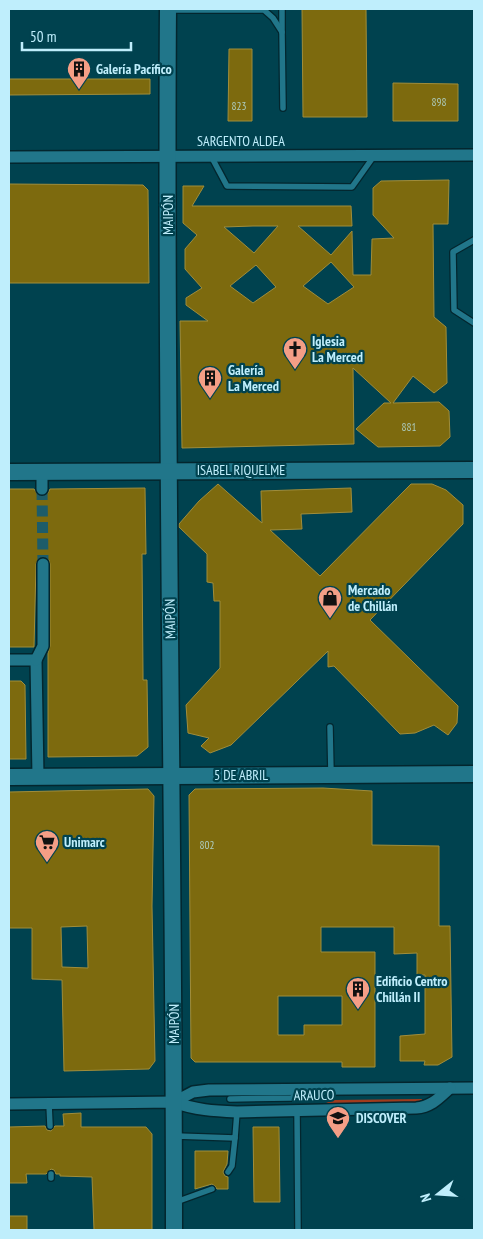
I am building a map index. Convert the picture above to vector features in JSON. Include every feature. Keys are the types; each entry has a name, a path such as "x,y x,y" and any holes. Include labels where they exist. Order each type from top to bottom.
{"street":[{"name":"MAIPÓN","path":"168,9 168,470 172,776 174,1230"},
{"name":"SARGENTO ALDEA","path":"9,157 474,155"},
{"name":"ISABEL RIQUELME","path":"9,472 474,470"},
{"path":"42,471 42,489"},
{"path":"38,777 36,660 43,646 43,564"},
{"path":"9,660 36,660"},
{"name":"5 DE ABRIL","path":"9,777 474,774"},
{"name":"ARAUCO","path":"9,1104 174,1102 189,1108 207,1111 237,1112 422,1108 433,1103 450,1088"},
{"name":"ARAUCO","path":"174,1102 183,1096 201,1090 474,1088"}],"lane":[{"path":"168,9 264,10 274,18 282,32"},
{"path":"282,9 283,108"},
{"path":"212,156 227,186 352,187 374,156"},
{"path":"474,240 453,252 454,310 474,323"},
{"path":"330,727 331,775"},
{"path":"230,1100 309,1096 325,1089"},
{"path":"49,1103 50,1126"},
{"path":"297,1110 298,1230"},
{"path":"228,1172 232,1166 237,1112"},
{"path":"174,1136 235,1138"},
{"path":"174,1202 212,1189"}],"shaded area":[{"path":"422,1099 422,1104 315,1107 334,1100"}],"building":[{"path":"302,9 366,9 367,117 303,117"},
{"path":"229,49 252,49 252,121 228,121"},
{"name":"Galería Pacífico","path":"9,79 150,79 150,94 9,95"},
{"path":"393,83 458,84 458,121 393,121"},
{"path":"449,180 448,224 433,224 434,317 446,327 447,383 434,393 413,376 393,403 439,402 449,411 450,437 440,446 378,447 356,429 384,403 391,403 353,368 354,444 182,448 180,321 208,321 186,305 186,298 202,288 185,269 185,249 197,235 183,223 183,186 204,186 192,206 351,206 352,226 298,226 331,255 352,231 353,275 371,275 372,239 394,238 373,215 373,188 381,181","holes":["253,226 278,226 254,253 224,227","331,262 354,287 328,304 303,286","256,265 276,287 253,303 230,286"]},
{"path":"9,184 143,185 148,190 149,283 9,283"},
{"path":"218,484 262,523 261,491 351,488 352,512 301,514 302,529 270,530 320,576 411,484 432,484 446,490 463,505 463,524 370,620 458,706 457,723 448,735 434,725 415,733 400,734 334,666 328,667 328,651 231,745 210,753 201,746 209,738 188,733 186,705 220,668 220,601 214,601 213,583 207,582 207,554 179,527 179,524 199,501"},
{"path":"145,488 146,554 142,554 143,680 147,680 148,747 137,756 48,757 50,564 49,560 43,557 39,558 36,564 34,647 9,647 9,489 34,489 38,495 42,496 48,493 50,489"},
{"path":"9,681 21,681 25,685 26,759 9,759"},
{"path":"323,788 372,791 372,845 439,846 439,926 450,926 452,1057 438,1065 424,1065 425,1061 400,1061 400,1036 425,1034 425,975 417,975 417,953 394,954 394,927 321,927 321,952 375,952 375,1067 342,1067 342,1062 195,1062 191,1058 189,795 195,789","holes":["278,996 342,996 342,1025 304,1025 304,1035 278,1035"]},
{"path":"148,789 154,796 152,906 155,1061 149,1069 64,1071 62,980 32,979 32,928 9,928 9,792","holes":["87,926 88,968 62,967 61,927"]},
{"path":"81,1113 81,1127 146,1127 152,1134 152,1230 94,1230 92,1177 60,1176 60,1174 56,1174 51,1169 46,1174 26,1174 27,1183 9,1183 9,1127 45,1126 47,1130 51,1131 55,1126 64,1126 63,1114"},
{"path":"253,1127 279,1127 280,1202 254,1202"},
{"path":"195,1151 228,1151 227,1164 223,1172 228,1177 228,1189 217,1189 212,1184 195,1189"},
{"path":"9,1216 27,1216 27,1230 9,1230"}],"tunnel":[{"path":"42,489 43,564"}],"place":[{"name":"Galería Pacífico","path":"79,90"},
{"name":"Iglesia La Merced","path":"295,370"},
{"name":"Galería La Merced","path":"210,399"},
{"name":"Mercado de Chillán","path":"330,619"},
{"name":"Unimarc","path":"47,863"},
{"name":"Edificio Centro Chillán II","path":"358,1010"},
{"name":"DISCOVER","path":"338,1139"}]}
